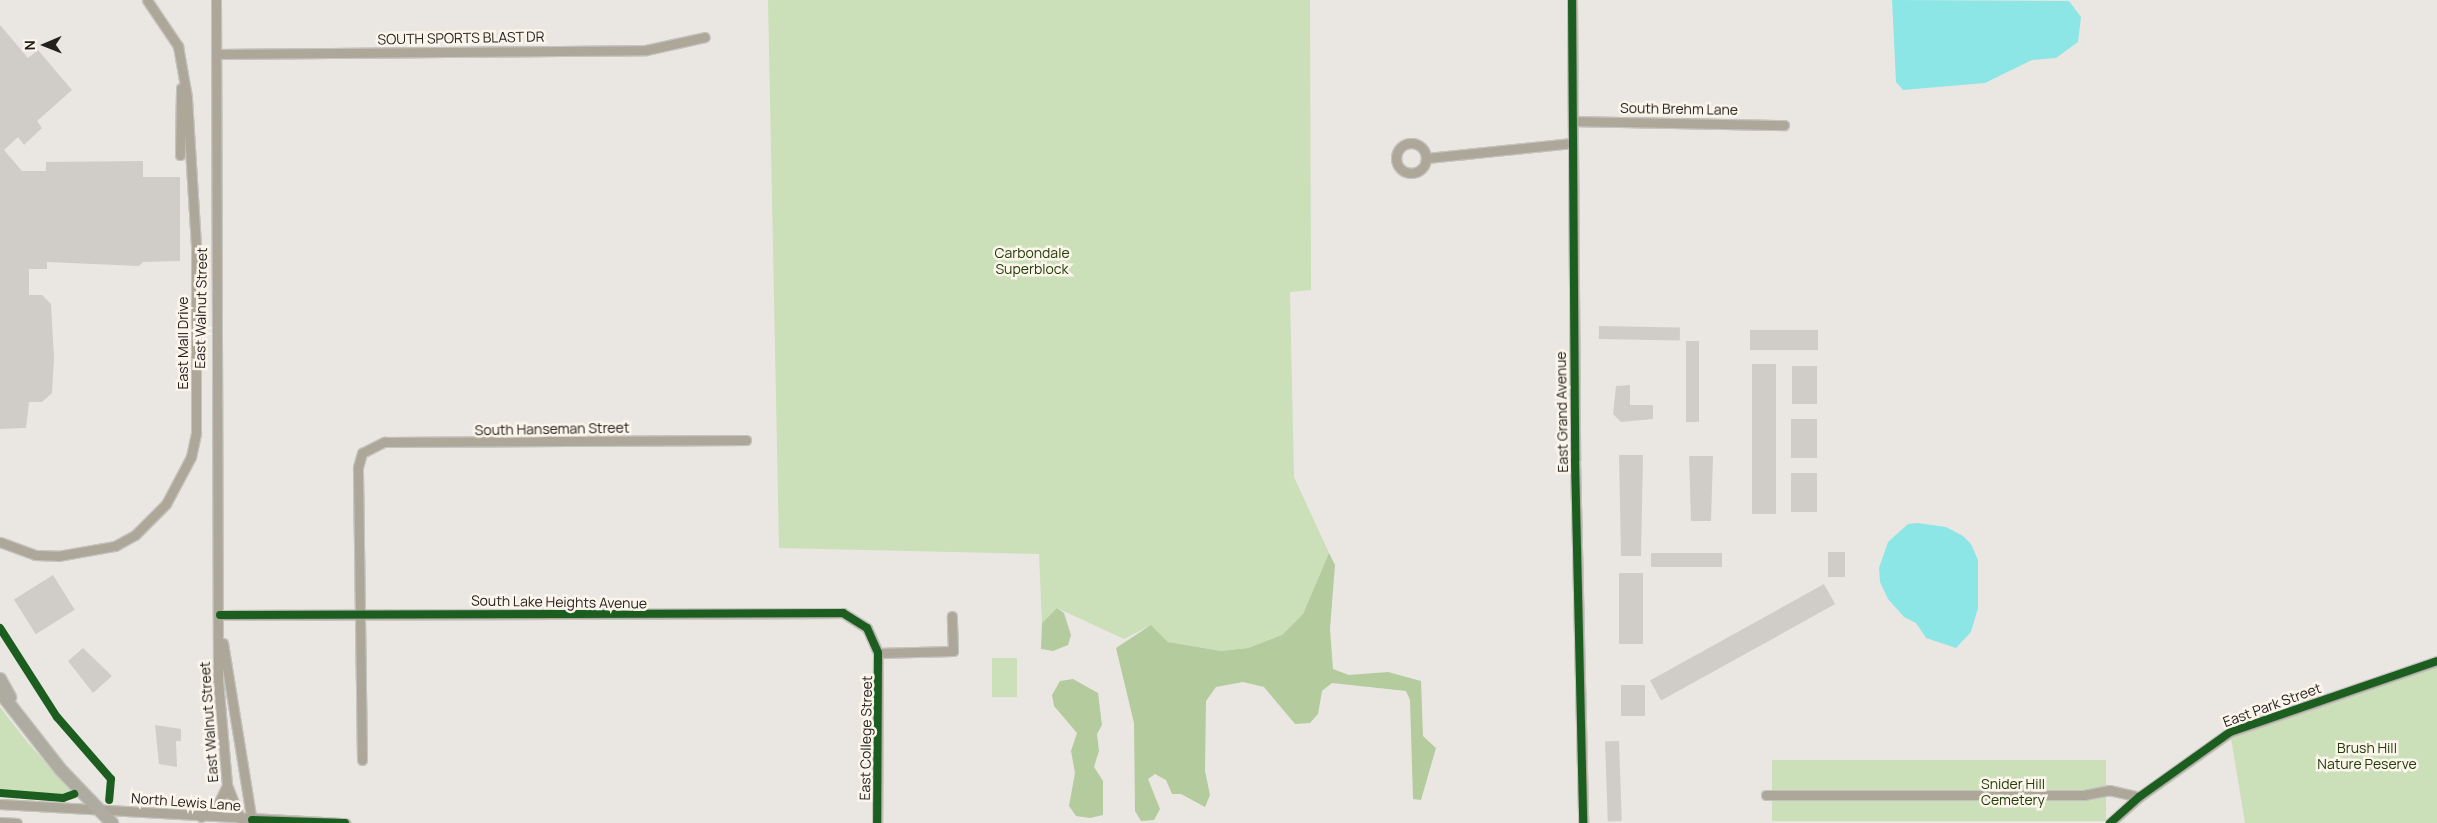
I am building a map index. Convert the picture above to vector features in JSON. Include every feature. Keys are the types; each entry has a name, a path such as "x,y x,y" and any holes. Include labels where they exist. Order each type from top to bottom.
{"highway":[{"path":"0,679 20,717"},
{"path":"0,692 61,770 112,823"}],"street":[{"name":"East Mall Drive","path":"0,542 35,555 58,556 115,546 135,535 166,504 191,457 196,433 196,246 182,58 164,21 147,0"},
{"name":"East Walnut Street","path":"216,0 215,411 220,615 218,680 227,786 240,821"},
{"name":"East Grand Avenue","path":"1572,0 1572,143 1583,823"},
{"name":"SOUTH SPORTS BLAST DR","path":"216,54 646,50 705,38"},
{"path":"180,155 182,58"},
{"name":"South Brehm Lane","path":"1573,121 1784,124"},
{"path":"1427,158 1536,150 1572,143"},
{"name":"South Hanseman Street","path":"361,613 358,466 362,453 384,442 746,440"},
{"path":"361,613 362,760"},
{"name":"South Lake Heights Avenue","path":"220,615 361,613 650,616 843,613 867,628 878,652"},
{"name":"East Walnut Street","path":"220,615 252,822"},
{"path":"878,652 953,651 952,616"},
{"name":"East College Street","path":"877,823 878,652"},
{"name":"East Park Street","path":"2110,823 2139,797 2230,732 2437,662"},
{"path":"201,817 216,808 227,786"},
{"path":"1766,795 2084,795 2108,790 2139,797"},
{"name":"North Lewis Lane","path":"0,804 252,822 345,823"},
{"path":"0,822 17,823"}],"green space":[{"name":"Carbondale Superblock","path":"768,0 1310,0 1311,290 1290,292 1294,477 1329,553 1303,614 1282,635 1248,648 1221,651 1168,642 1151,625 1124,639 1057,608 1042,623 1039,554 779,548"},
{"path":"1329,553 1335,565 1330,629 1333,669 1349,675 1388,672 1421,681 1423,736 1436,748 1421,800 1413,799 1410,700 1406,691 1332,683 1322,691 1318,714 1310,723 1295,724 1264,687 1243,682 1216,687 1206,701 1205,771 1210,795 1205,807 1181,794 1172,794 1166,780 1155,774 1148,779 1160,809 1154,820 1141,821 1135,811 1134,723 1116,648 1151,625 1168,642 1221,651 1248,648 1282,635 1303,614"},
{"path":"1057,608 1064,613 1071,635 1068,645 1053,651 1041,649 1042,623"},
{"path":"992,658 1017,658 1017,697 992,697"},
{"name":"Brush Hill Nature Peserve","path":"2437,661 2437,823 2245,823 2230,732"},
{"path":"1073,679 1098,693 1102,725 1097,734 1099,751 1094,767 1103,781 1103,815 1090,818 1076,816 1069,806 1075,773 1071,751 1077,733 1054,706 1052,695 1060,681"},
{"path":"0,707 24,738 72,792 57,795 0,791"},
{"name":"Snider Hill Cemetery","path":"1772,760 2106,760 2106,821 1772,821"}],"water":[{"path":"1892,0 2069,1 2081,17 2078,42 2056,58 2032,60 1985,83 1903,90 1896,82"},
{"path":"1918,523 1946,527 1963,536 1971,544 1978,560 1978,608 1971,632 1956,648 1926,638 1916,623 1904,617 1888,599 1880,582 1879,568 1888,542 1908,524"}],"building":[{"path":"0,25 28,58 38,50 72,90 37,121 42,128 24,145 18,137 4,150 22,171 46,171 46,162 143,161 143,177 180,177 180,261 143,262 139,266 47,262 47,269 29,269 29,295 42,295 51,304 54,358 52,393 42,402 29,402 26,428 0,429"},
{"path":"1599,326 1680,327 1680,340 1599,339"},
{"path":"1750,330 1818,330 1818,350 1750,350"},
{"path":"1686,341 1699,341 1699,422 1686,422"},
{"path":"1752,364 1776,364 1776,514 1752,514"},
{"path":"1792,366 1817,366 1817,404 1792,404"},
{"path":"1630,385 1630,405 1653,405 1653,419 1621,422 1613,414 1616,386"},
{"path":"1791,419 1817,419 1817,458 1791,458"},
{"path":"1619,455 1643,455 1641,556 1621,556"},
{"path":"1689,456 1713,456 1711,521 1691,521"},
{"path":"1791,473 1817,473 1817,512 1791,512"},
{"path":"1828,552 1845,552 1845,577 1828,577"},
{"path":"1651,553 1722,553 1722,567 1651,567"},
{"path":"1619,573 1643,573 1643,644 1619,644"},
{"path":"53,575 75,610 36,634 14,599"},
{"path":"1824,584 1835,604 1661,701 1650,680"},
{"path":"83,648 112,676 93,693 68,661"},
{"path":"1621,685 1645,685 1645,716 1621,716"},
{"path":"155,725 181,729 181,741 176,741 177,767 159,764"},
{"path":"1605,741 1619,741 1622,821 1608,821"}],"cycle path":[{"path":"1572,0 1575,460 1583,823"},
{"path":"220,615 843,613 867,628 878,653 877,823"},
{"path":"0,628 57,717 111,779 109,800"},
{"path":"2110,823 2139,797 2230,732 2437,661"},
{"path":"0,793 63,798 74,794"},
{"path":"252,820 345,823"}]}
